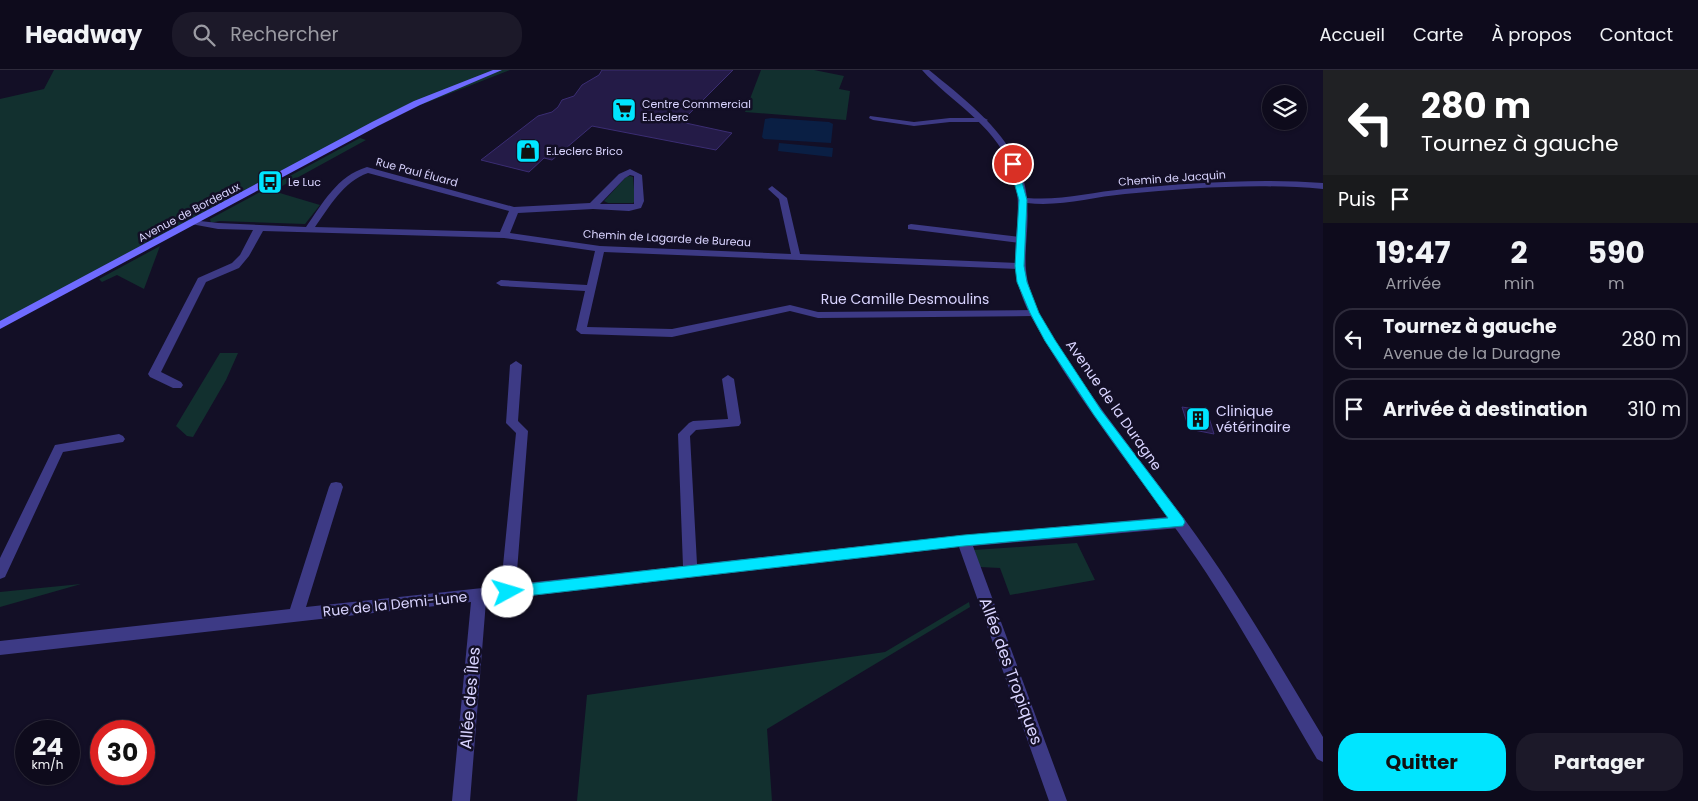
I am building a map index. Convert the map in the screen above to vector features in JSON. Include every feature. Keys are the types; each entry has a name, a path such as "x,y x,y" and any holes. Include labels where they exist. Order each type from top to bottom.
{"main road":[{"name":"Avenue de Bordeaux","path":"0,326 417,103 499,70"},
{"path":"400,113 510,70"}],"street":[{"name":"Avenue de la Duragne","path":"924,70 984,120 1005,148 1018,177 1023,200 1019,266 1022,282 1034,313 1050,341 1098,413 1179,522 1224,588 1323,753"},
{"path":"873,118 914,124 950,120 984,120"},
{"name":"Rue Paul Éluard","path":"309,230 345,183 360,172 367,170 514,210 593,206 629,208 638,206 640,202 638,175 630,172 622,176 593,206"},
{"name":"Chemin de Jacquin","path":"1023,200 1046,202 1146,190 1216,185 1284,182 1323,186"},
{"path":"772,190 783,198 796,256"},
{"path":"504,235 514,210"},
{"name":"Chemin de Lagarde de Bureau","path":"194,222 309,230 504,235 600,250 1019,266"},
{"path":"177,385 154,374 202,280 231,268 239,262 260,227"},
{"path":"911,227 1020,240"},
{"name":"Rue Camille Desmoulins","path":"600,250 581,330 672,333 790,308 818,315 1034,313"},
{"path":"501,283 590,288"},
{"path":"508,592 522,431 512,423 516,364"},
{"path":"690,571 684,434 693,426 735,423 728,379"},
{"path":"0,573 59,448 119,439"},
{"path":"296,615 336,487"},
{"name":"Rue de la Demi-Lune","path":"0,648 964,540 1179,522"},
{"name":"Allée des Tropiques","path":"964,540 1058,801"},
{"name":"Allée des Îles","path":"461,801 479,595"}],"green space":[{"path":"54,70 510,70 400,113 0,326 0,99 44,89"},
{"path":"761,70 814,70 844,76 839,89 850,91 846,120 745,112"},
{"path":"360,138 366,140 273,191 320,205 305,224 219,221 211,223 210,219"},
{"path":"626,177 633,177 635,201 633,203 608,203 604,201"},
{"path":"160,246 144,289 117,275 102,282 99,279"},
{"path":"220,353 238,353 226,380 193,437 187,436 176,426"},
{"path":"1077,543 1095,580 1010,595 1000,568 980,567 974,550"},
{"path":"81,584 0,607 0,592"},
{"path":"969,602 970,607 767,729 772,801 577,801 587,695 885,652"}],"water":[{"path":"765,119 829,122 833,124 831,143 764,139 762,137"},
{"path":"779,143 833,148 832,157 778,151"}],"building":[{"name":"Centre Commercial E.Leclerc","path":"602,70 733,70 681,122 732,133 716,150 592,126 552,160 544,158 529,172 481,160 538,116 552,112 562,100 574,96 582,85 599,75"},
{"name":"Clinique vétérinaire","path":"1182,407 1207,411 1214,434 1189,429"}],"place":[{"name":"Centre Commercial E.Leclerc","path":"624,110"},
{"name":"E.Leclerc Brico","path":"528,151"},
{"name":"Le Luc","path":"270,182"},
{"name":"Clinique vétérinaire","path":"1198,419"}],"route":[{"path":"508,592 964,540 1179,522 1084,393 1034,313 1025,293 1019,266 1023,200 1013,164"}]}
